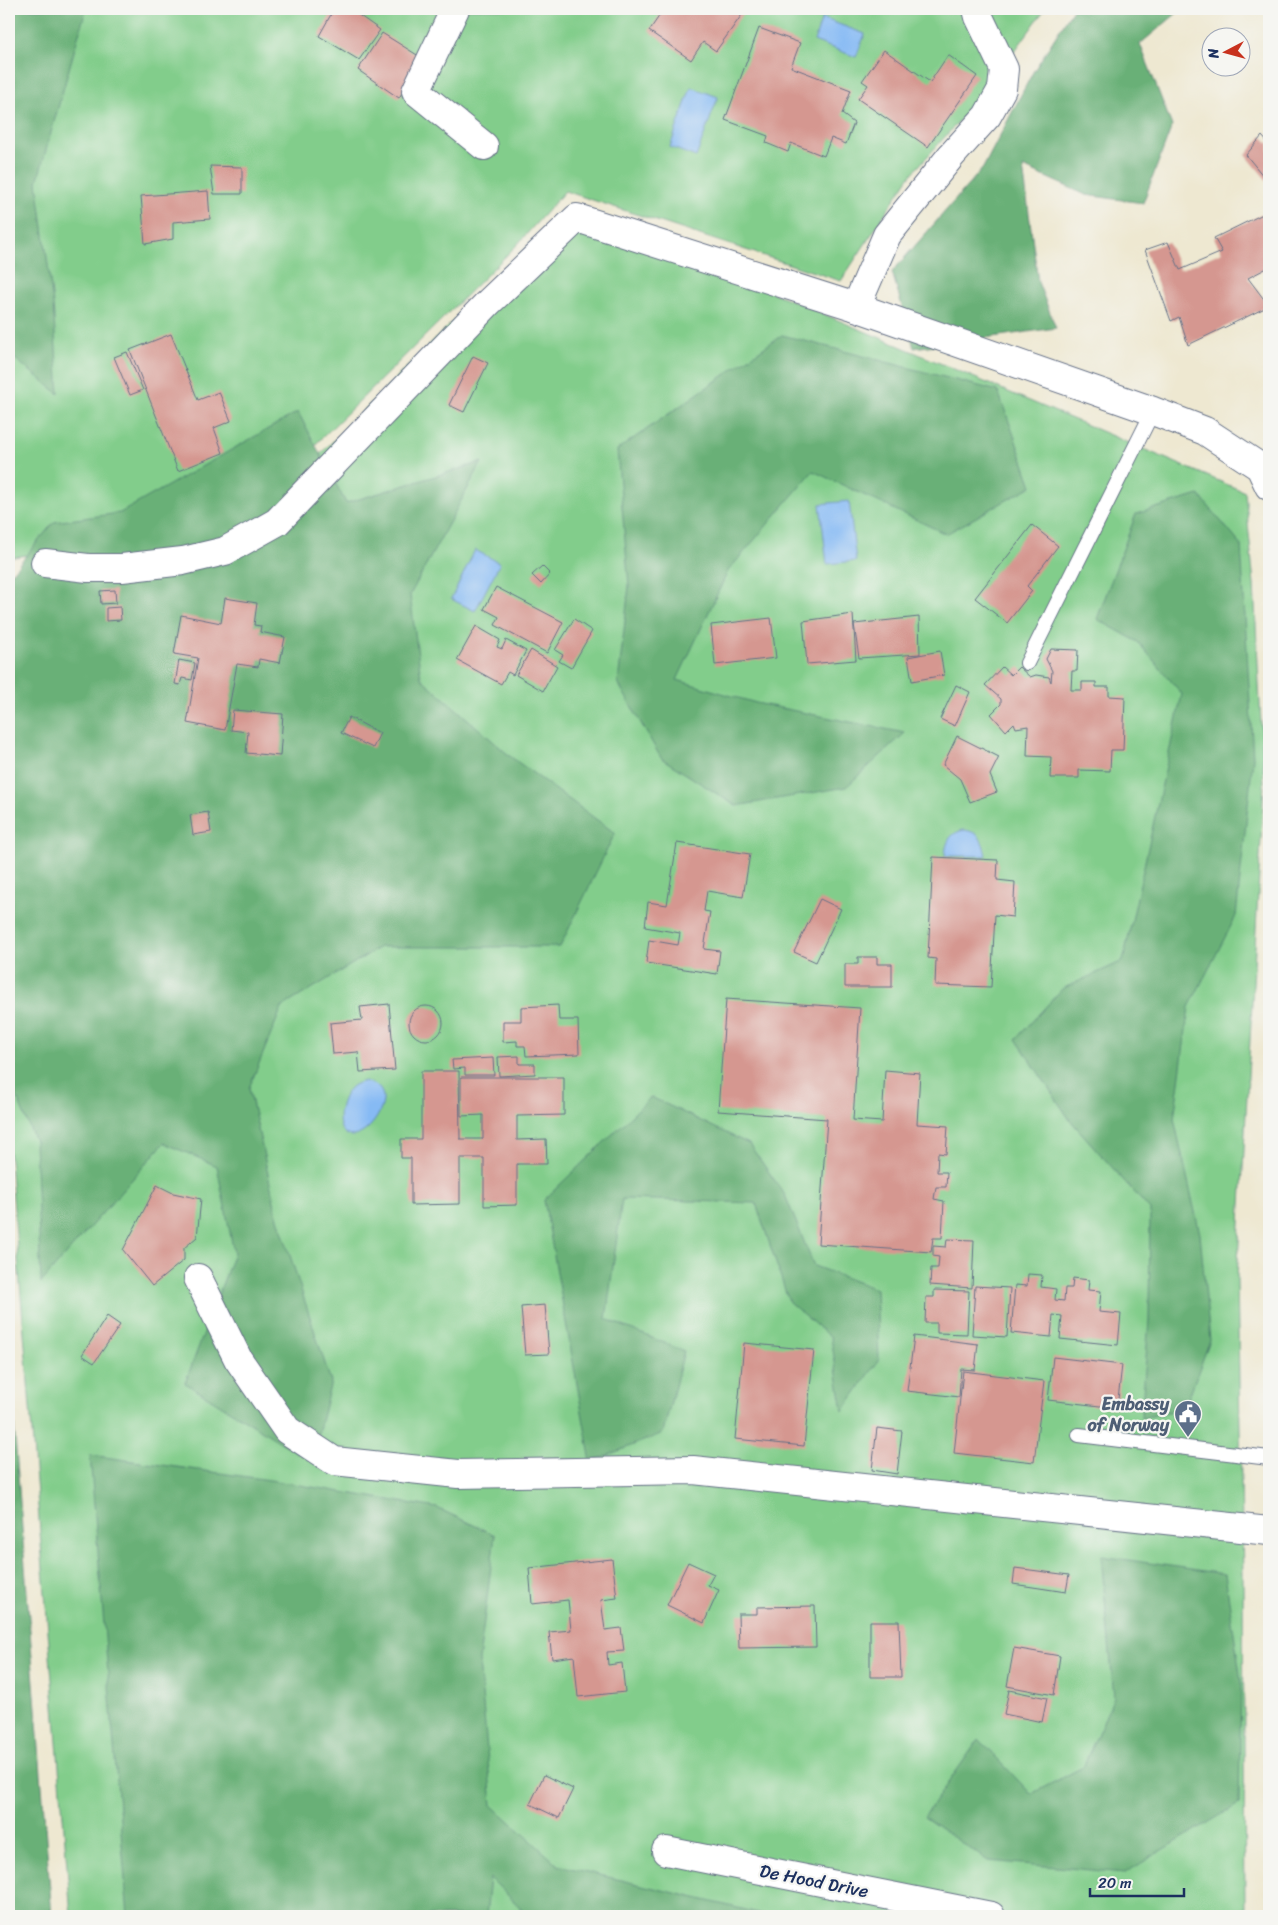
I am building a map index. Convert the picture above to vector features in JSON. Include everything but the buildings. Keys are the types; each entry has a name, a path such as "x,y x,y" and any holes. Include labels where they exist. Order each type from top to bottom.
{"street":[{"path":"455,9 416,92 484,146"},
{"path":"856,307 887,235 987,116 1002,90 1004,69 977,9"},
{"path":"45,563 88,568 122,568 183,561 225,551 277,522 487,304 577,218 856,307 1205,431 1260,466 1269,486"},
{"path":"198,1278 238,1359 288,1430 334,1461 458,1474 693,1470 1269,1531"},
{"name":"De Hood Drive","path":"666,1851 991,1916"}],"lane":[{"path":"1027,662 1153,411"},
{"path":"1079,1436 1269,1458"}],"green space":[{"path":"9,9 1045,9 986,91 909,177 841,281 565,191 516,246 240,519 9,558"},
{"path":"9,9 86,9 37,182 53,303 59,394 9,354"},
{"path":"1073,9 1182,9 1140,44 1172,126 1143,203 1086,195 1023,167 1038,282 1056,328 914,348 892,272 983,168 1033,72"},
{"path":"568,206 1245,492 1254,584 1264,783 1237,1279 1243,1575 1245,1916 71,1916 9,1147 9,572 225,535 246,528"},
{"path":"782,335 998,391 1032,486 946,534 813,471 728,571 677,680 756,703 905,733 846,787 736,806 661,758 618,683 629,586 617,450"},
{"path":"298,412 346,503 482,462 410,595 421,678 511,757 615,833 560,947 380,947 282,1007 249,1088 277,1215 331,1382 311,1461 185,1383 234,1253 217,1166 164,1143 41,1283 35,1141 9,1078 9,576 54,522 120,513"},
{"path":"1199,495 1241,545 1253,758 1236,916 1189,1007 1174,1119 1200,1234 1210,1340 1184,1410 1141,1418 1149,1320 1150,1210 1070,1120 1016,1039 1062,989 1123,961 1182,694 1138,642 1097,619 1136,514"},
{"path":"651,1097 749,1144 785,1195 814,1266 876,1289 879,1360 843,1411 831,1338 789,1302 756,1203 622,1199 606,1319 684,1351 663,1433 591,1462 544,1200"},
{"path":"9,1359 52,1916 9,1916"},
{"path":"90,1455 270,1480 437,1508 495,1535 479,1660 492,1805 558,1865 771,1916 529,1916 490,1878 486,1916 128,1916"},
{"path":"1101,1556 1225,1574 1241,1681 1239,1804 1125,1873 988,1861 924,1817 979,1739 1031,1794 1083,1767 1114,1697"}],"water":[{"path":"822,18 865,34 856,57 814,41"},
{"path":"691,87 718,97 696,157 670,147"},
{"path":"849,501 856,561 827,564 820,504"},
{"path":"475,550 500,563 475,611 451,599"},
{"path":"964,830 974,833 980,838 986,856 945,856 949,839 959,831"},
{"path":"365,1081 380,1089 383,1098 382,1107 371,1125 364,1132 348,1135 342,1130 339,1119 343,1099 350,1088 355,1084"}],"place":[{"name":"Embassy of Norway","path":"1188,1438"}]}
